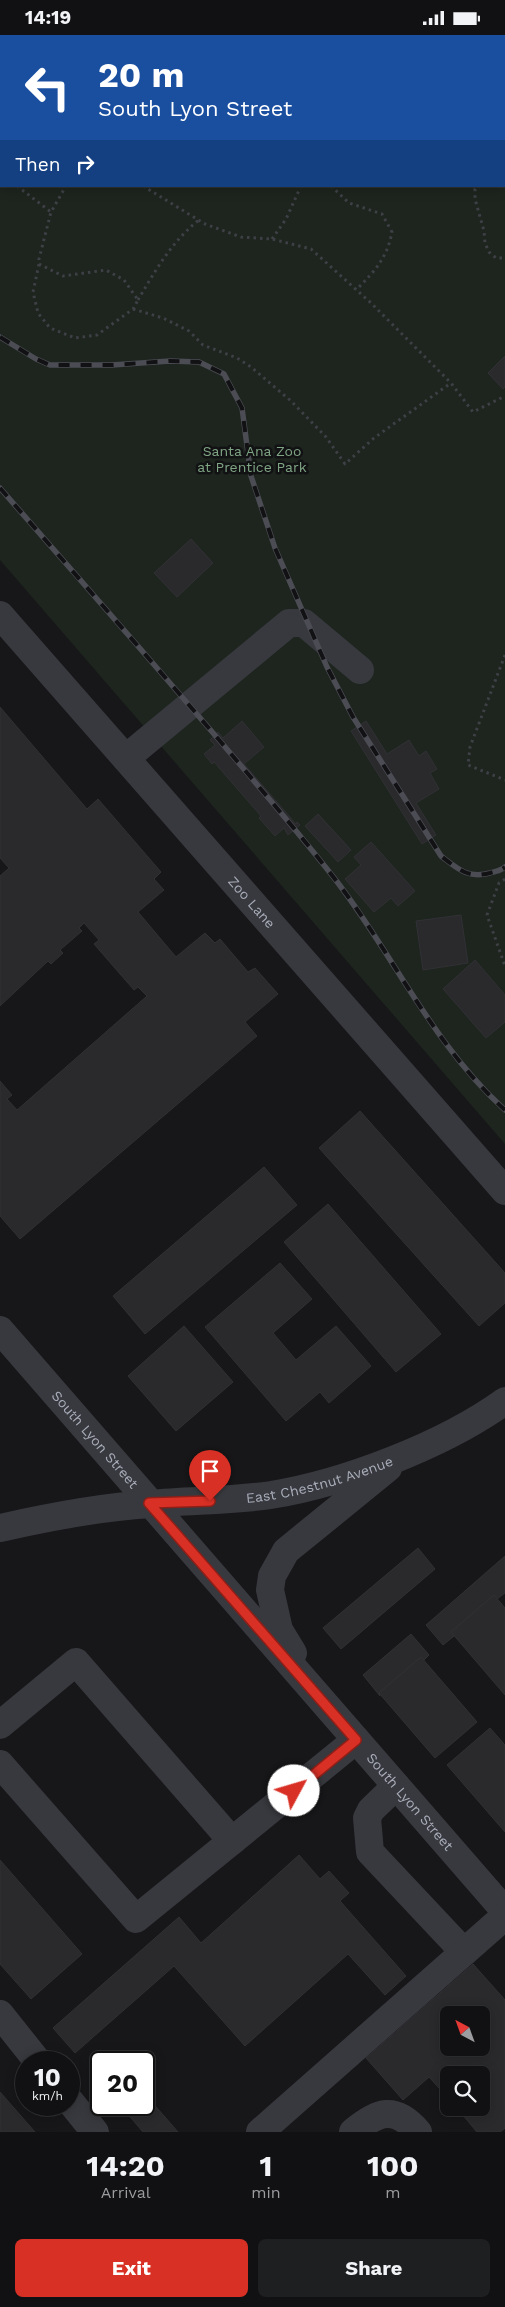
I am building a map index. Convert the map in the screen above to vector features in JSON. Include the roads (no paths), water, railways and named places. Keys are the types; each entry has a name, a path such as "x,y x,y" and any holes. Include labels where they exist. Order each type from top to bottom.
{"street":[{"name":"Zoo Lane","path":"0,615 505,1191"},
{"path":"126,758 289,623 304,623 360,670"},
{"name":"South Lyon Street","path":"0,1331 505,1911"},
{"name":"East Chestnut Avenue","path":"0,1529 58,1515 149,1503 210,1501 271,1495 324,1482 404,1455 486,1414 505,1401"},
{"path":"316,1693 279,1630 270,1590 272,1576 286,1551 404,1455"},
{"path":"0,1725 76,1662 232,1841"},
{"path":"0,1764 136,1919 356,1740"},
{"path":"396,1786 371,1810 367,1818 370,1852 464,1952"},
{"path":"260,2132 505,1916"},
{"path":"0,2014 29,2051"},
{"path":"353,2132 369,2119 385,2113 406,2118 418,2132"},
{"path":"80,2114 95,2132"}],"railway":[{"path":"0,337 36,359 50,365 112,365 170,361 199,362 224,374 242,408 251,476 275,548 327,667 353,717 441,856 458,869 469,874 482,875 505,867"},
{"path":"0,488 213,733 315,854 359,912 436,1030 480,1085 505,1110"}],"park label":[{"name":"Santa Ana Zoo at Prentice Park","path":"252,460"}]}
